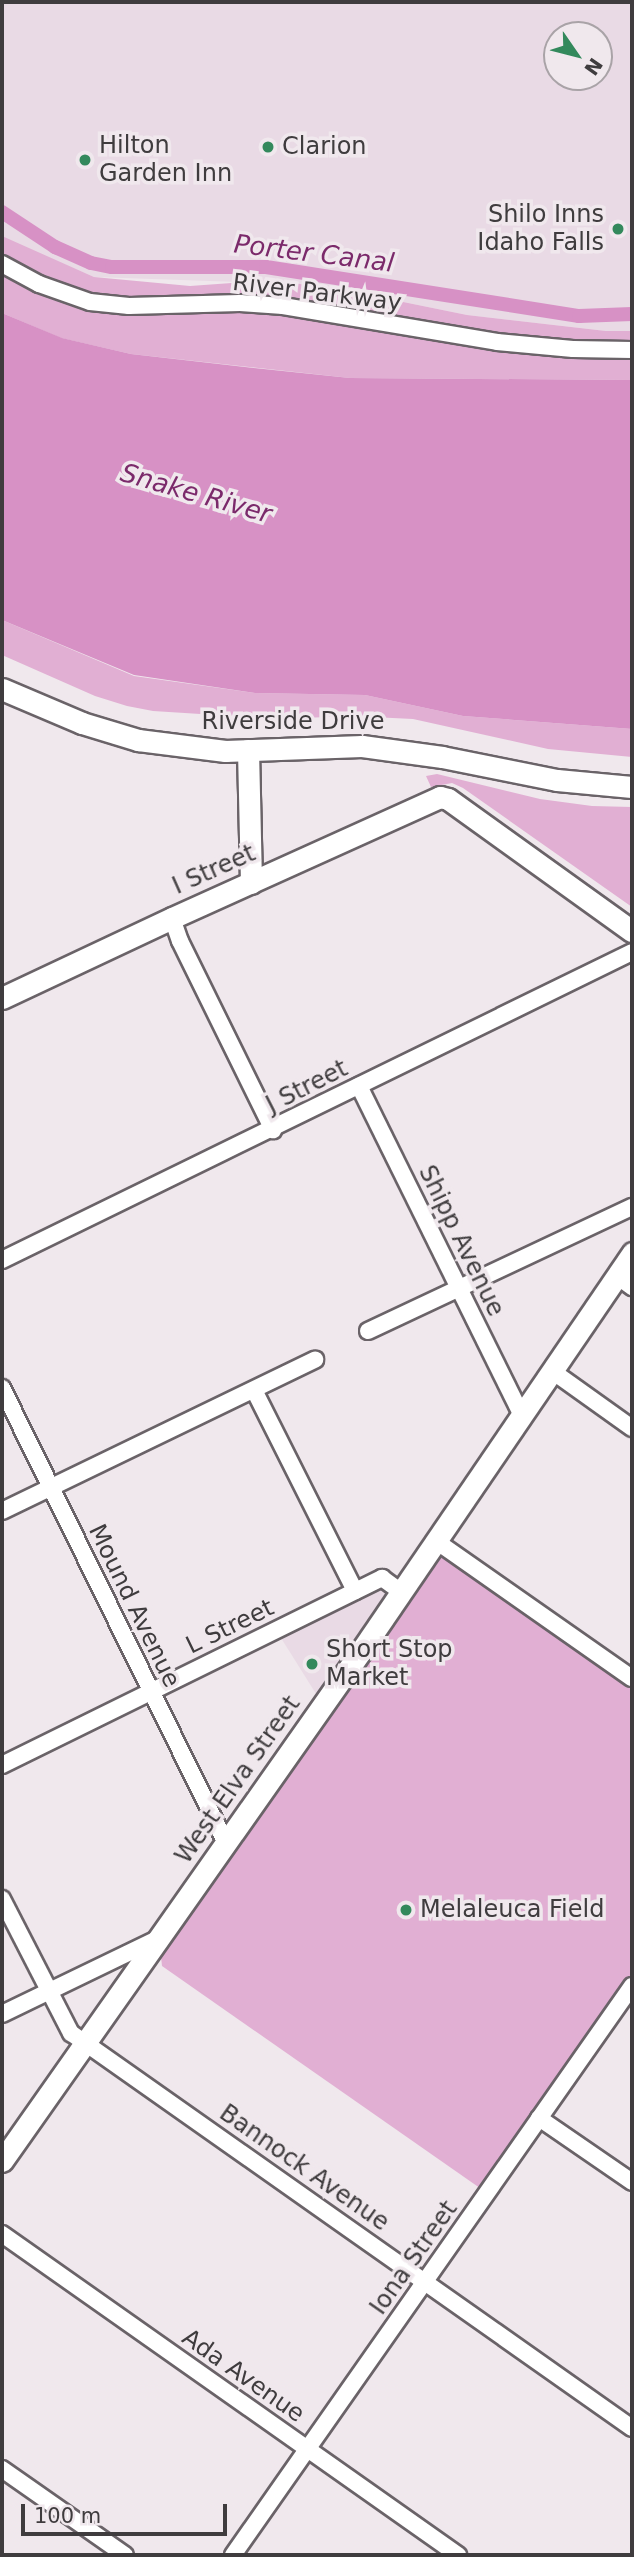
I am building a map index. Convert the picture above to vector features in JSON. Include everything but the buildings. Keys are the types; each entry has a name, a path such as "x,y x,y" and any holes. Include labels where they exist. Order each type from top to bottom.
{"street":[{"name":"River Parkway","path":"2,264 38,284 90,302 129,306 240,303 283,306 498,342 573,349 632,350"},
{"name":"Riverside Drive","path":"2,689 82,723 138,740 192,748 248,750 375,747 442,757 557,780 632,787"},
{"path":"248,750 251,883"},
{"name":"I Street","path":"2,999 434,799 448,799 632,930"},
{"path":"172,918 180,941 272,1130"},
{"name":"J Street","path":"2,1260 632,952"},
{"name":"Shipp Avenue","path":"359,1086 522,1416"},
{"path":"368,1331 632,1207"},
{"name":"West Elva Street","path":"2,2161 401,1592 552,1371 624,1282 632,1253"},
{"path":"2,1511 315,1360"},
{"path":"552,1371 632,1428"},
{"name":"Mound Avenue","path":"2,1388 226,1843"},
{"path":"254,1390 355,1591"},
{"path":"436,1541 632,1678"},
{"name":"L Street","path":"2,1765 382,1578 401,1592"},
{"name":"Bannock Avenue","path":"2,1899 71,2033 632,2428"},
{"path":"2,2014 159,1939"},
{"name":"Iona Street","path":"233,2555 632,1986"},
{"path":"540,2118 632,2182"},
{"name":"Ada Avenue","path":"2,2234 458,2555"},
{"path":"2,2469 125,2555"}],"shaded area":[{"path":"2,2 632,2 632,331 606,331 467,315 359,293 274,280 239,282 94,277 2,236"},
{"path":"2,236 94,277 190,286 274,280 359,293 467,315 606,331 632,331 632,380 350,378 131,354 61,338 2,313"},
{"path":"2,620 134,676 255,693 365,695 463,716 632,729 632,757 548,749 413,719 352,716 278,719 153,711 127,706 95,696 2,655"},
{"path":"437,774 540,799 592,806 632,807 632,907 463,788 452,783 431,787 426,776"},
{"name":"Melaleuca Field","path":"436,1541 632,1678 632,1986 487,2193 162,1966 159,1939"},
{"path":"382,1578 401,1592 323,1705 276,1630"}],"water":[{"name":"Snake River","path":"2,313 62,338 131,354 245,367 350,378 632,380 632,729 463,716 365,695 255,693 134,675 2,620"}],"waterway":[{"name":"Porter Canal","path":"2,212 55,247 91,263 112,267 266,267 579,316 632,314"}],"place":[{"name":"Clarion","path":"268,147"},
{"name":"Hilton Garden Inn","path":"85,160"},
{"name":"Shilo Inns Idaho Falls","path":"618,229"},
{"name":"Short Stop Market","path":"312,1664"},
{"name":"Melaleuca Field","path":"406,1910"}]}
